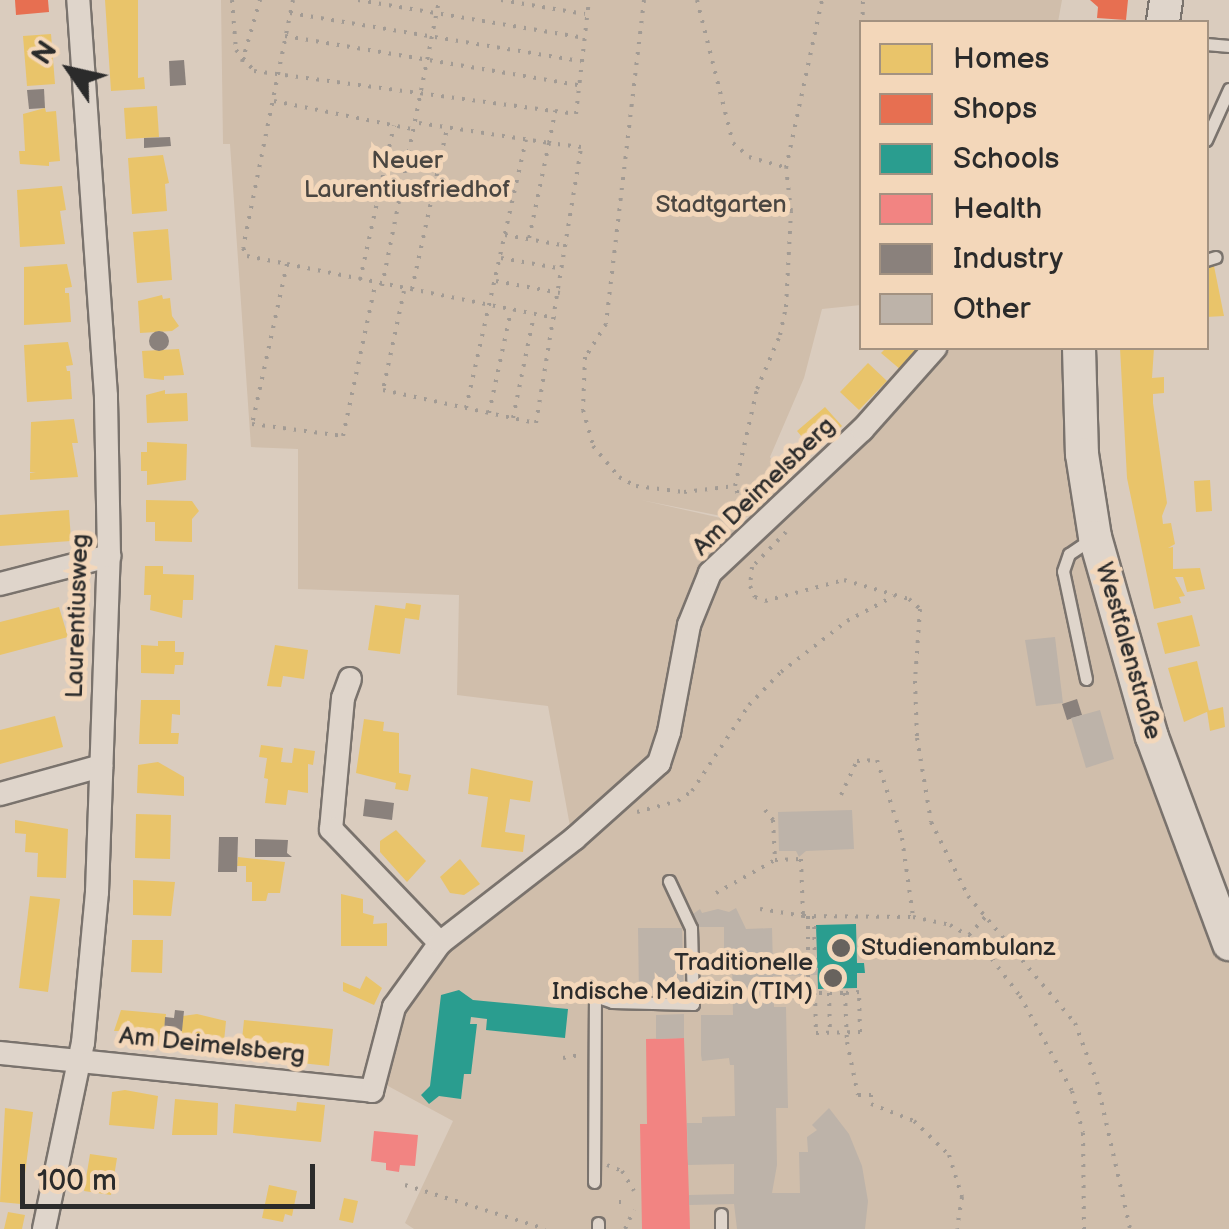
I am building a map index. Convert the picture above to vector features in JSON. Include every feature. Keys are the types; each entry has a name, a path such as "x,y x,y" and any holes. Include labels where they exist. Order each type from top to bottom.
{"main road":[{"name":"Westfalenstraße","path":"1079,350 1082,454 1094,537 1152,738 1229,944"}],"street":[{"name":"Laurentiusweg","path":"44,1229 83,1043 97,892 108,556 106,396 78,0"},
{"name":"Am Deimelsberg","path":"0,1053 372,1091 394,1007 440,943 644,780 666,749 694,607 710,573 862,430 933,350"},
{"path":"0,584 108,556"},
{"path":"350,678 343,698 331,829 440,943"},
{"path":"0,794 101,766"}],"lane":[{"path":"1209,133 1229,89"},
{"path":"1086,679 1063,572 1069,554 1094,537"},
{"path":"594,1182 594,996 612,1002 693,1004 692,928 669,881"},
{"path":"721,1214 721,1229"}],"path":[{"path":"232,0 236,50 242,62 254,71 576,114 589,0"},
{"path":"242,62 260,0"},
{"path":"293,0 244,252 375,285 556,318"},
{"path":"358,0 585,38"},
{"path":"382,286 440,0"},
{"path":"501,0 588,14"},
{"path":"644,0 606,324 585,357 583,410 593,446 619,476 636,486 684,492 735,486"},
{"path":"697,0 733,143 749,157 786,168"},
{"path":"751,532 735,486 758,389 780,335 786,307 791,210 786,168 822,0"},
{"path":"290,13 582,61"},
{"path":"285,36 579,86"},
{"path":"272,100 416,130"},
{"path":"529,239 555,111"},
{"path":"404,291 384,390 536,423 582,147 418,123"},
{"path":"360,280 394,126"},
{"path":"412,291 447,128"},
{"path":"466,408 526,140"},
{"path":"506,235 567,246"},
{"path":"501,258 563,270"},
{"path":"287,264 252,424 343,436 375,285"},
{"path":"496,281 560,293"},
{"path":"489,413 511,310"},
{"path":"512,418 534,314"},
{"path":"750,586 755,597 765,601 844,580 914,601 921,614 915,681 917,738 931,822 953,872 985,917 1075,1023 1097,1082 1130,1229"},
{"path":"615,804 626,812 636,812 678,800 692,791 749,706 769,684 847,620 894,596"},
{"path":"841,795 857,760 877,760 902,838 913,917"},
{"path":"766,810 773,820 775,860"},
{"path":"716,893 775,860 801,858 808,916 809,994 815,993 858,992 860,1032 816,1033 815,993"},
{"path":"760,910 808,916 913,917 950,925 968,935 997,962 1072,1092 1083,1132 1084,1229"},
{"path":"968,935 985,917"},
{"path":"830,993 830,1033"},
{"path":"845,993 846,1032 858,1095 870,1096 872,1105 914,1120 949,1155 962,1197 957,1229"},
{"path":"594,1165 622,1172 634,1192"},
{"path":"404,1185 544,1229"},
{"path":"619,1202 629,1202"},
{"path":"626,1229 634,1210"}],"green space":[{"path":"221,0 1062,0 1058,20 859,20 859,305 822,309 804,378 770,457 791,491 767,513 736,519 641,500 743,523 710,559 659,742 645,764 572,837 548,706 457,695 459,595 298,589 298,449 251,447 230,144 223,144"},
{"path":"943,350 1078,350 1081,453 1229,947 1229,1229 414,1229 405,1223 453,1121 388,1086 383,1072 402,1015 445,951 646,783 703,604 725,569"}],"building: Homes":[{"path":"105,0 138,0 138,78 144,77 145,89 111,91"},
{"path":"51,34 55,84 27,86 23,36"},
{"path":"157,106 159,137 126,139 124,108"},
{"path":"45,108 46,112 56,111 60,161 49,162 49,166 20,164 19,151 25,151 23,114"},
{"path":"163,155 169,183 165,184 167,211 132,214 128,158"},
{"path":"62,186 66,210 60,211 65,244 20,247 17,190"},
{"path":"168,229 172,280 137,283 133,232"},
{"path":"67,264 72,287 65,288 65,293 69,293 71,322 24,325 24,267"},
{"path":"1214,266 1224,316 1209,317 1209,267"},
{"path":"162,295 163,299 170,298 172,316 179,326 172,331 140,333 138,301"},
{"path":"68,342 73,365 66,366 70,371 72,399 27,402 24,345"},
{"path":"179,349 184,375 164,376 164,380 144,378 142,351"},
{"path":"884,350 918,350 901,370 881,353"},
{"path":"1120,350 1154,350 1152,378 1164,377 1164,393 1153,394 1153,403 1167,503 1163,524 1171,523 1175,544 1168,548 1173,547 1173,569 1200,568 1205,589 1187,592 1183,577 1175,577 1185,596 1179,597 1181,603 1154,609 1127,478"},
{"path":"868,363 887,381 859,410 840,392"},
{"path":"165,390 165,394 187,393 188,421 147,423 146,395"},
{"path":"825,407 842,426 814,451 797,431"},
{"path":"74,419 78,443 72,443 78,477 30,480 30,473 36,472 30,472 31,422"},
{"path":"147,442 187,444 186,480 147,485 147,471 141,471 141,452 147,452"},
{"path":"1210,480 1212,511 1196,512 1194,481"},
{"path":"146,500 192,501 199,511 192,519 192,542 155,541 155,522 146,522"},
{"path":"69,510 71,541 0,546 0,515"},
{"path":"145,566 163,566 163,574 194,575 193,600 183,600 182,618 150,610 151,595 144,595"},
{"path":"406,603 421,605 419,620 405,618 400,654 368,650 375,605 405,609"},
{"path":"59,607 68,637 0,655 0,622"},
{"path":"1192,615 1200,646 1165,654 1157,623"},
{"path":"158,641 175,641 175,652 184,652 183,665 175,665 174,674 141,673 141,645 158,646"},
{"path":"275,645 308,650 304,679 283,676 281,687 267,686"},
{"path":"1197,661 1209,711 1184,722 1168,668"},
{"path":"141,700 180,700 180,715 172,714 171,733 179,733 178,744 139,744"},
{"path":"1223,707 1225,727 1210,731 1207,711"},
{"path":"55,716 63,747 0,764 0,730"},
{"path":"364,719 384,722 383,731 399,733 399,773 411,775 408,791 395,789 396,783 356,773"},
{"path":"261,745 283,748 281,762 292,763 294,748 315,751 313,765 308,764 308,793 288,790 286,805 265,803 267,758 259,757"},
{"path":"158,762 184,777 184,796 137,793 138,765"},
{"path":"471,768 533,781 530,802 510,799 505,832 525,835 523,852 481,847 488,797 468,794"},
{"path":"136,814 171,815 170,859 135,858"},
{"path":"15,820 68,829 66,878 37,877 38,853 25,852 26,834 15,833"},
{"path":"396,830 426,861 407,882 380,852 380,841"},
{"path":"238,857 285,862 280,893 268,893 266,901 252,901 252,882 246,882 246,866 237,866"},
{"path":"460,859 480,884 464,895 450,893 440,877"},
{"path":"133,880 175,882 171,916 133,915"},
{"path":"341,894 363,899 363,913 374,916 373,924 387,923 387,946 341,946"},
{"path":"30,896 60,899 48,992 19,988"},
{"path":"132,940 163,940 162,973 131,972"},
{"path":"366,976 382,988 374,1005 343,991 343,982 360,989"},
{"path":"121,1010 166,1014 162,1046 118,1042 119,1031 114,1031"},
{"path":"197,1014 226,1021 223,1052 180,1048 183,1016"},
{"path":"244,1020 333,1029 329,1066 301,1063 302,1055 241,1049"},
{"path":"125,1090 158,1096 154,1129 109,1125 112,1092"},
{"path":"175,1099 218,1103 217,1135 172,1135"},
{"path":"297,1102 325,1105 321,1142 233,1133 235,1104 296,1111"},
{"path":"5,1108 33,1112 21,1204 0,1202"},
{"path":"90,1154 117,1158 111,1195 84,1191"},
{"path":"269,1185 297,1191 292,1216 285,1214 283,1222 262,1218"},
{"path":"344,1198 358,1201 353,1223 339,1220"},
{"path":"8,1212 25,1215 22,1229 4,1229"}],"building: Shops":[{"path":"15,0 48,0 49,12 16,15"},
{"path":"1090,0 1128,0 1126,20 1097,18 1098,7"}],"building: Schools":[{"path":"856,924 857,963 864,963 865,973 857,973 857,988 818,989 816,925"},
{"path":"459,990 473,1000 568,1009 565,1038 486,1030 487,1019 471,1017 470,1024 477,1024 471,1074 464,1074 461,1099 439,1096 429,1104 421,1095 430,1086 441,995"}],"building: Health":[{"path":"684,1038 690,1229 642,1229 640,1124 647,1124 646,1039"},
{"path":"374,1131 418,1135 415,1166 400,1165 399,1172 386,1170 386,1163 371,1161"}],"building: Industry":[{"path":"184,60 186,85 170,86 169,61"},
{"path":"44,89 45,108 29,109 27,90"},
{"path":"170,137 171,146 144,148 144,138"},
{"path":"159,331 169,341 159,351 149,341"},
{"path":"1077,699 1082,715 1067,720 1062,704"},
{"path":"365,799 394,803 392,820 363,816"},
{"path":"219,837 238,837 237,872 218,872"},
{"path":"255,839 288,840 287,853 292,857 255,857"},
{"path":"175,1010 184,1011 182,1031 164,1035 165,1017 174,1018"}],"building: Other":[{"path":"1055,637 1063,703 1036,706 1025,640"},
{"path":"1100,710 1114,759 1086,768 1071,718"},
{"path":"852,810 854,849 806,851 799,857 796,851 779,851 778,812"},
{"path":"736,908 746,929 772,928 773,969 818,968 817,975 773,976 774,1007 786,1007 788,1108 776,1108 777,1165 772,1193 800,1193 799,1152 808,1152 807,1137 817,1130 812,1125 829,1108 849,1134 862,1166 868,1201 865,1229 737,1229 734,1204 689,1205 689,1195 734,1194 734,1164 688,1165 687,1123 702,1123 702,1117 735,1116 734,1065 730,1065 729,1058 702,1061 701,1055 701,1015 733,1015 732,957 724,957 724,927 698,927 693,914 700,909 702,913"},
{"path":"638,928 682,928 684,994 639,995"},
{"path":"684,1014 684,1038 656,1039 656,1015"}],"place":[{"name":"Studienambulanz","path":"841,948"},
{"name":"Traditionelle Indische Medizin (TIM)","path":"833,978"}],"park label":[{"name":"Neuer Laurentiusfriedhof","path":"407,176"},
{"name":"Stadtgarten","path":"721,205"}]}
